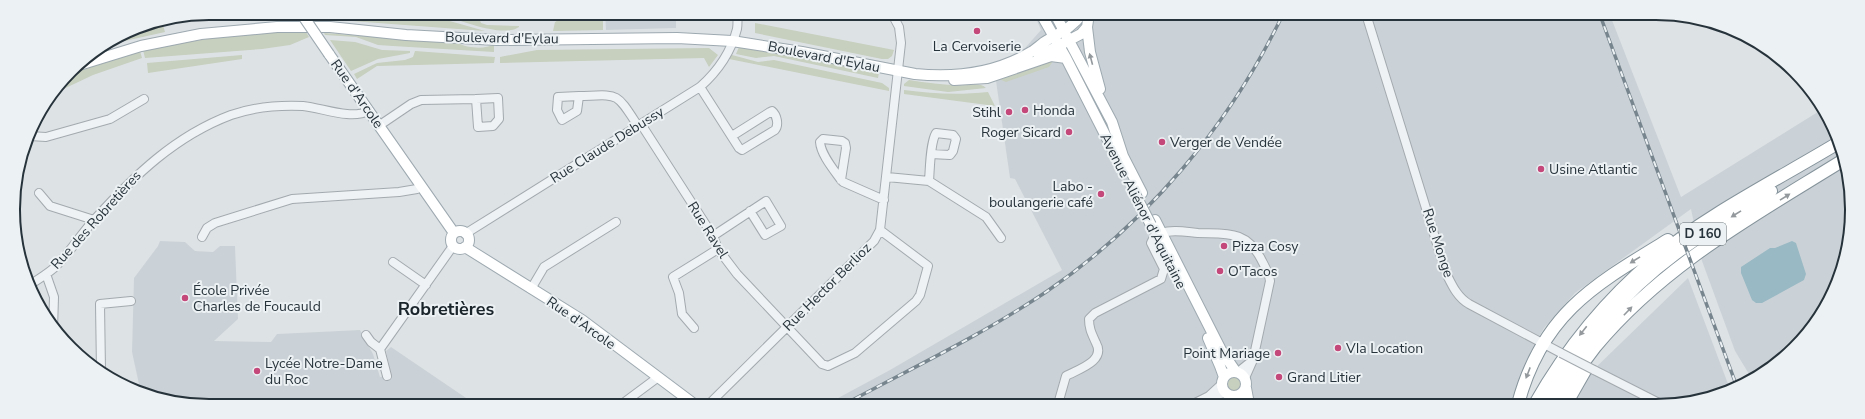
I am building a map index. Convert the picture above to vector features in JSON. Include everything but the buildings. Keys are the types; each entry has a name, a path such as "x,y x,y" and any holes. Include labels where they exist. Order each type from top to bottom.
{"highway":[{"path":"1538,399 1555,370 1580,336 1613,298 1649,264 1717,214 1834,145"},
{"name":"D 160","path":"1548,399 1565,373 1602,323 1652,273 1697,238 1836,152"},
{"name":"D 160","path":"1559,399 1567,384 1593,351 1634,304 1681,264 1704,247 1839,163"},
{"path":"1520,399 1533,362 1542,344 1566,314 1595,286 1705,218 1717,214"},
{"path":"1569,399 1583,374 1593,351"}],"main road":[{"name":"Rue d'Arcole","path":"306,20 454,233"},
{"path":"1046,20 1062,39"},
{"path":"1051,20 1062,39"},
{"path":"1057,20 1062,39"},
{"path":"1062,39 1077,20"},
{"name":"Avenue Aliénor d'Aquitaine","path":"1089,20 1092,61 1099,86 1112,114 1112,122"},
{"name":"Boulevard d'Eylau","path":"91,61 141,46 201,34 277,27 330,27 413,35 497,40 677,38 732,41 898,70 946,80 974,80 987,78 1051,56 1066,58"},
{"path":"1062,39 1081,34 1088,27"},
{"name":"Boulevard d'Eylau","path":"1026,64 1062,39"},
{"name":"Boulevard d'Eylau","path":"929,76 964,74 1002,66 1062,39"},
{"name":"Avenue Aliénor d'Aquitaine","path":"1062,39 1066,58 1221,350 1239,374"},
{"name":"Avenue Aliénor d'Aquitaine","path":"1062,39 1112,122 1123,156 1137,191"},
{"name":"Avenue Aliénor d'Aquitaine","path":"1062,39 1092,97 1118,142"},
{"name":"Avenue Aliénor d'Aquitaine","path":"1156,228 1220,366 1223,380 1233,398"},
{"path":"458,231 465,234 468,240 465,247 460,249 453,246 451,241 454,233 458,231"},
{"name":"Rue d'Arcole","path":"465,247 582,320 657,378 687,399"},
{"path":"1223,380 1229,373 1239,374 1246,388 1248,399"},
{"path":"1233,398 1241,394 1246,388"}],"street":[{"name":"Rue Claude Debussy","path":"465,234 700,87 723,60 737,29 738,20"},
{"name":"Rue Hector Berlioz","path":"714,399 874,241 880,230 898,70 900,36 896,20"},
{"name":"Rue Monge","path":"1368,20 1446,273 1462,300 1542,344 1651,399"},
{"path":"700,87 739,148 745,149 775,130 777,125 775,114 772,111 770,112 732,136"},
{"name":"Rue Ravel","path":"579,96 616,96 624,102 713,236 718,249 737,274 822,364 828,366 854,353 916,302 920,295 928,266 880,230"},
{"path":"34,136 46,137 110,119 144,99"},
{"path":"380,126 411,104 421,100 476,99"},
{"name":"Rue des Robretières","path":"34,282 58,264 94,220 146,166 176,144 210,124 252,109 276,107 304,106 350,114 365,113 369,111"},
{"path":"841,180 846,148 845,143 842,141 823,139 820,142 820,145 828,162 841,180 848,186 884,200"},
{"path":"929,181 932,154"},
{"path":"887,177 929,181 986,217 1001,238"},
{"path":"202,237 207,228 215,223 286,200 306,197 399,192 417,189 421,186"},
{"path":"39,193 50,206 94,220"},
{"path":"713,236 750,211"},
{"path":"531,288 544,267 616,222"},
{"path":"1059,399 1066,376 1089,364 1097,357 1099,348 1089,328 1089,319 1095,313 1161,279 1164,274 1164,269 1151,243 1156,228 1180,232 1234,235 1245,239 1253,245 1269,273 1270,282 1253,360 1239,374"},
{"path":"380,349 453,246"},
{"path":"694,328 682,314 679,293 673,277 718,249"},
{"path":"393,262 426,284"},
{"name":"Rue des Robretières","path":"46,274 54,297 54,318"},
{"path":"101,365 100,304 131,301"},
{"path":"366,335 371,342 380,349 387,376"},
{"path":"629,399 657,378"},
{"path":"1203,399 1209,396 1223,380"},
{"path":"1209,396 1233,398"}],"shaded area":[{"path":"605,20 676,20 676,28 606,30"},
{"path":"1037,20 1612,20 1681,197 1818,112 1831,137 1839,160 1845,197 1845,222 1839,259 1831,282 1820,304 1806,325 1771,360 1749,374 1735,351 1702,261 1691,209 1575,293 1544,328 1531,351 1516,399 836,399 890,370 1062,270 1015,179 1010,178 996,81 1041,30"},
{"name":"Lycée Notre-Dame du Roc","path":"160,241 185,242 195,251 213,252 220,246 235,246 238,319 214,341 271,342 277,334 360,330 373,354 380,377 391,374 386,351 391,347 468,399 197,399 160,393 139,386 132,352 134,278 158,246"},
{"path":"1688,278 1728,385 1705,393 1668,399 1576,399 1588,375"}],"green space":[{"path":"338,20 446,20 485,31"},
{"path":"459,20 480,20 481,23 487,25 519,27 512,30 503,31"},
{"path":"559,20 603,20 603,30 553,31 555,22"},
{"path":"755,23 894,50 892,56 888,59 882,59 755,33"},
{"path":"160,26 163,26 165,32 123,41 137,34"},
{"path":"269,32 306,32 309,37 290,45 262,49 145,58 143,50 224,36"},
{"path":"324,33 458,43 476,48 494,44 494,52 378,45 356,37 325,35"},
{"path":"330,40 355,42 382,50 410,51 410,53 378,59 351,71"},
{"path":"739,47 879,72 878,78 774,56 756,58 736,54"},
{"path":"709,48 718,55 709,67 704,58 500,63 500,57 537,50"},
{"path":"140,51 142,58 93,75 64,89 82,70"},
{"path":"415,51 495,57 494,63 377,66 357,79 354,74 377,63 405,60 413,57"},
{"path":"242,55 242,59 148,73 147,63"},
{"path":"732,55 758,62 774,60 882,83 889,88 889,91 729,59"},
{"path":"1054,60 1049,67 1006,82 999,79 1023,72 1039,63"},
{"path":"909,80 946,85 980,85 986,88 948,92 904,86 904,84"},
{"path":"904,90 946,94 988,92 995,106 904,94"},
{"path":"1232,377 1238,377 1242,381 1242,387 1238,391 1232,391 1228,387 1228,381"}],"water":[{"path":"1792,241 1796,243 1806,274 1804,280 1762,303 1756,303 1752,300 1741,273 1741,267 1770,248 1775,248"}],"railway":[{"path":"855,399 947,351 1022,308 1083,265 1118,235 1151,203 1182,169 1211,133 1238,95 1262,55 1280,20"},
{"path":"1602,20 1735,381"}],"place":[{"name":"La Cervoiserie","path":"977,31"},
{"name":"Honda","path":"1025,110"},
{"name":"Stihl","path":"1009,112"},
{"name":"Roger Sicard","path":"1069,132"},
{"name":"Verger de Vendée","path":"1162,142"},
{"name":"Usine Atlantic","path":"1541,169"},
{"name":"Labo - boulangerie café","path":"1101,194"},
{"name":"Pizza Cosy","path":"1224,246"},
{"name":"O'Tacos","path":"1220,271"},
{"name":"École Privée Charles de Foucauld","path":"185,298"},
{"name":"VIa Location","path":"1338,348"},
{"name":"Point Mariage","path":"1278,353"},
{"name":"Lycée Notre-Dame du Roc","path":"257,371"},
{"name":"Grand Litier","path":"1279,377"}],"district":[{"name":"Robretières","path":"446,309"}]}
